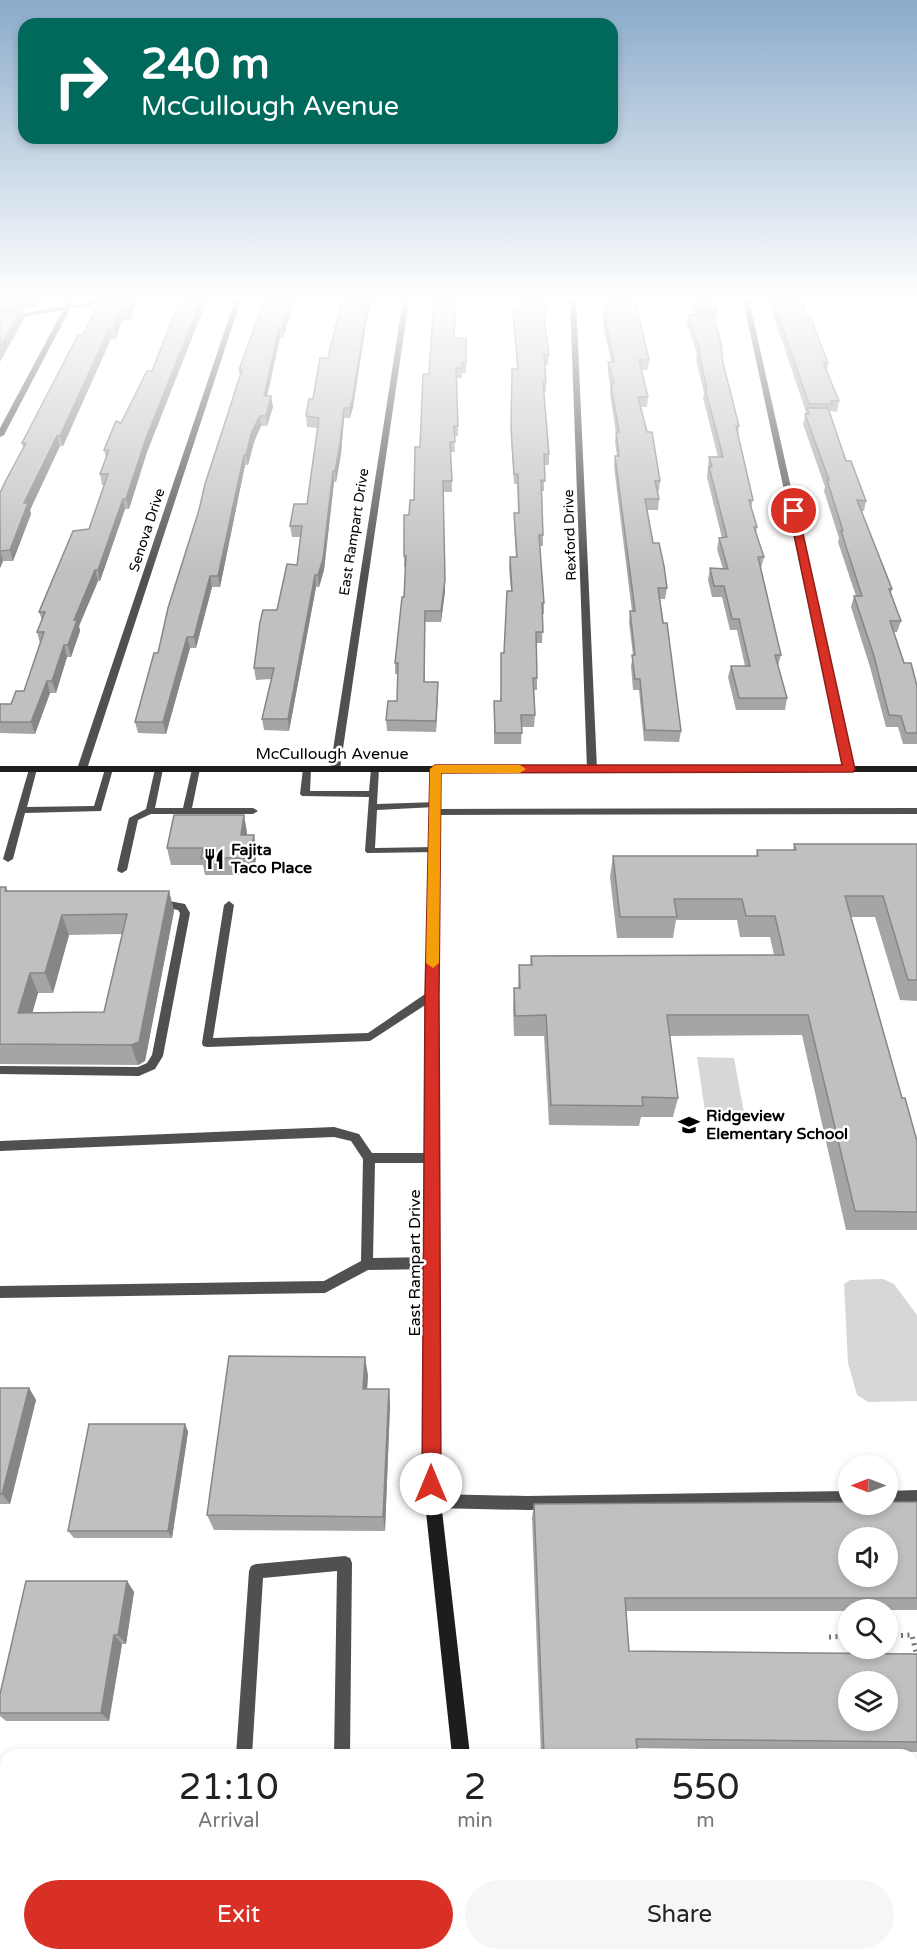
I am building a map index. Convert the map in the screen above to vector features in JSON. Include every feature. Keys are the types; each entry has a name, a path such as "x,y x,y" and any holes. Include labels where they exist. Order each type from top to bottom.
{"main road":[{"name":"McCullough Avenue","path":"0,769 917,769"},
{"name":"East Rampart Drive","path":"435,769 432,995 433,1502 460,1749"}],"street":[{"path":"0,435 23,391"},
{"name":"Senova Drive","path":"82,769 208,391"},
{"name":"East Rampart Drive","path":"334,769 392,391"},
{"name":"Rexford Drive","path":"577,391 592,769"},
{"path":"766,391 849,769"}],"lane":[{"path":"8,859 33,769"},
{"path":"21,810 98,809 109,769"},
{"path":"150,811 159,769"},
{"path":"187,811 196,769"},
{"path":"308,769 305,794 374,794"},
{"path":"375,769 370,851 435,850"},
{"path":"373,807 917,812"},
{"path":"122,870 134,818 150,811 253,811"},
{"path":"0,1070 139,1072 151,1066 157,1056 185,913 181,907 171,903 148,903"},
{"path":"229,905 207,1043 370,1038 432,995"},
{"path":"0,1146 334,1132 355,1137 369,1158 367,1264"},
{"path":"369,1158 433,1158"},
{"path":"0,1292 326,1287 367,1264 433,1263"},
{"path":"898,1498 917,1497"},
{"path":"433,1502 527,1503 838,1498"},
{"path":"244,1749 256,1571 345,1563 342,1749"}],"path":[{"path":"898,1635 912,1635 917,1657"},
{"path":"829,1637 838,1637"}],"shaded area":[{"path":"697,1057 734,1058 745,1118 706,1118"},
{"path":"883,1279 894,1284 917,1315 917,1401 868,1402 857,1395 848,1363 844,1284 850,1280"}],"building":[{"path":"49,391 80,391 60,436 57,436 24,503 28,503 10,550 0,551 0,493 26,443 22,443"},
{"path":"137,391 165,391 126,499 123,499 98,570 95,570 74,620 77,620 68,645 64,645 52,681 47,681 31,722 0,722 0,704 11,704 16,691 24,691 44,632 37,632 45,612 39,612 73,531 89,529 108,474 100,474 109,450 104,450 116,421 121,423"},
{"path":"235,391 265,391 264,396 271,396 266,416 260,416 252,431 246,455 244,455 218,576 210,576 194,637 187,637 163,722 135,722 154,653 158,653 168,608"},
{"path":"314,391 354,391 350,408 344,408 340,444 335,471 333,471 323,559 318,575 315,575 288,719 262,719 274,668 254,668 260,622 263,610 277,610 287,564 297,565 302,526 290,526 294,504 307,504 319,418 306,416 309,399 313,399"},
{"path":"422,391 457,391 458,426 454,426 455,442 450,442 452,481 443,481 445,580 441,611 425,611 424,682 438,682 436,721 386,720 388,701 397,701 398,663 395,663 402,597 404,597 406,556 404,556 404,515 409,515 410,500 414,500 415,447 420,447"},
{"path":"512,391 544,391 549,454 544,454 545,481 541,480 543,535 539,535 544,603 542,603 543,632 536,632 537,678 533,678 535,715 521,715 522,733 495,733 494,701 501,701 501,653 504,653 507,591 512,591 510,557 517,557 514,513 519,513 518,474 514,474"},
{"path":"612,391 647,391 648,397 638,397 647,432 652,432 660,481 655,481 659,499 645,499 653,543 659,543 664,566 667,588 658,588 663,623 667,623 681,731 645,730 640,679 635,679 632,655 635,655 630,611 635,611 615,456 619,456 616,432 619,432"},
{"path":"706,391 730,391 753,500 749,500 757,527 754,527 764,557 758,557 781,655 775,655 787,698 739,698 731,666 750,666 739,619 732,619 724,586 714,586 710,568 728,569 719,538 727,537 709,467 712,467 709,457 723,457"},
{"path":"805,391 835,391 839,401 831,401 832,404 809,404"},
{"path":"807,408 828,408 846,461 851,461 866,501 857,500 892,589 889,589 901,621 890,621 904,663 911,663 917,686 917,733 906,733 901,716 889,715 874,656 854,596 862,596 841,531 843,531 827,480 829,480 805,414 809,414"},
{"path":"174,815 244,815 241,835 254,835 250,858 201,858 203,848 167,848"},
{"path":"794,844 917,844 917,980 908,980 883,896 845,896 902,1098 905,1098 917,1141 917,1212 855,1211 808,1015 667,1015 678,1098 642,1097 643,1106 551,1105 546,1015 515,1016 514,988 520,988 519,965 532,965 531,956 784,955 775,916 746,916 742,899 674,899 677,917 620,917 613,856 758,856 757,850 796,850"},
{"path":"0,887 6,887 5,891 169,891 139,1042 131,1045 0,1044","holes":["127,914 104,1012 18,1013 30,973 45,973 62,915"]},
{"path":"229,1356 365,1357 363,1389 389,1389 383,1517 207,1515"},
{"path":"0,1388 29,1388 2,1494 0,1494"},
{"path":"89,1424 185,1424 168,1531 68,1531"},
{"path":"838,1502 838,1515 898,1515 898,1502 917,1502 917,1598 625,1598 629,1651 838,1653 838,1659 898,1659 898,1654 917,1654 917,1742 636,1739 637,1749 544,1749 534,1504"},
{"path":"26,1581 127,1581 118,1635 114,1635 101,1713 0,1713 0,1694"}],"slow traffic":[{"path":"433,963 435,769 520,769"}],"place":[{"name":"Fajita Taco Place","path":"214,859"},
{"name":"Ridgeview Elementary School","path":"689,1125"}],"route":[{"path":"431,1484 435,769 849,769 794,511"}]}
